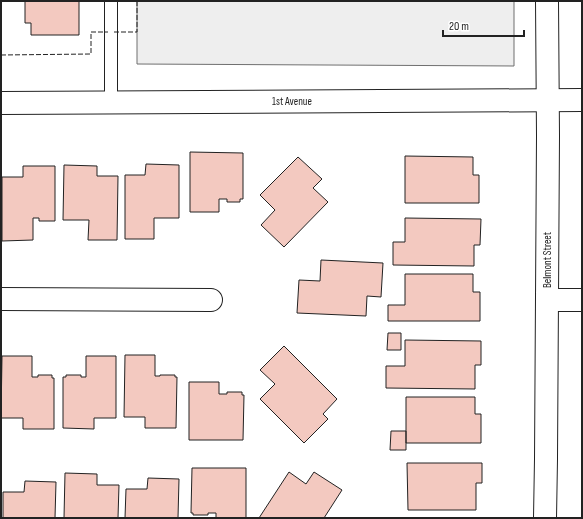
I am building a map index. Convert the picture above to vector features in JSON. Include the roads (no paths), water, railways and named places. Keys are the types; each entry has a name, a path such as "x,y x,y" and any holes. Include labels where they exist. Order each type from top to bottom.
{"street":[{"name":"Belmont Street","path":"545,518 548,100 547,1"},
{"name":"1st Avenue","path":"1,103 582,100"},
{"path":"1,299 211,300"},
{"path":"547,300 582,300"}],"lane":[{"path":"111,1 111,102"}]}
